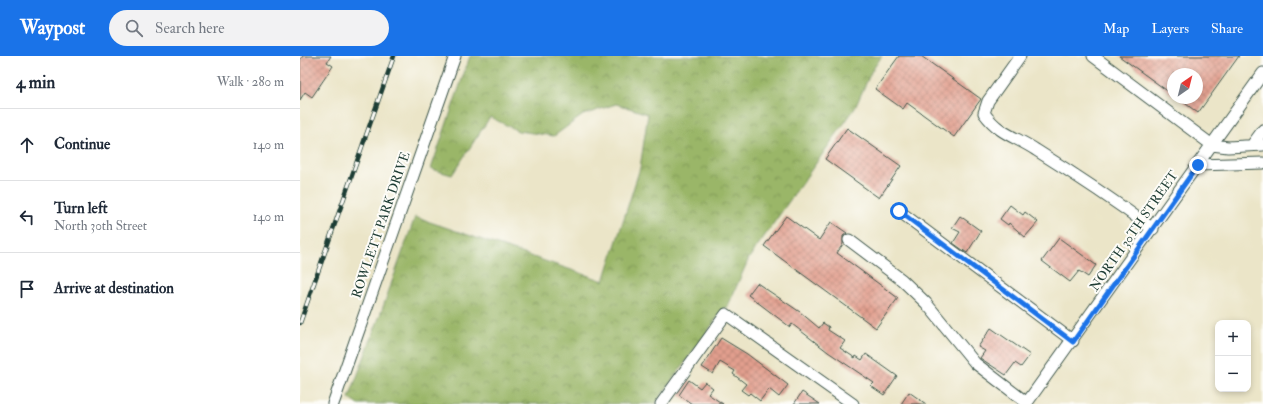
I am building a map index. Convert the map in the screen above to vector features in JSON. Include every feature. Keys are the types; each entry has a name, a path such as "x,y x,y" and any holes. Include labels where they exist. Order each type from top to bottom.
{"street":[{"name":"ROWLETT PARK DRIVE","path":"333,404 455,56"},
{"path":"1020,56 988,101 984,113 1001,132 1034,148 1152,229"},
{"path":"1093,56 1212,144 1228,146 1258,145 1263,130"},
{"name":"NORTH 30TH STREET","path":"1027,404 1073,342 1263,73"},
{"path":"1198,165 1263,163"},
{"path":"899,211 1073,342"},
{"path":"849,240 902,280 926,303 975,363 1027,404"},
{"path":"661,404 726,314 853,404"}],"green space":[{"path":"470,56 882,56 871,72 855,108 749,258 727,308 725,307 655,404 358,404 349,398 415,217 604,281 640,168 648,114 616,104 583,115 554,136 518,131 490,117 452,175 431,169"}],"building":[{"path":"303,56 331,56 327,62 333,66 312,97 305,92 300,100 300,60"},
{"path":"899,56 921,56 981,99 954,137 907,103 903,109 875,89"},
{"path":"1119,56 1239,56 1198,113 1186,104 1203,104 1203,68 1167,68 1167,91"},
{"path":"847,128 901,166 879,198 825,159"},
{"path":"1010,205 1023,215 1025,212 1038,222 1025,237 1009,223 1008,225 1000,219"},
{"path":"786,216 819,240 831,222 847,233 843,236 843,244 837,253 898,298 876,328 764,246"},
{"path":"960,216 981,231 967,253 953,243 960,232 952,228"},
{"path":"1059,238 1096,265 1088,277 1079,271 1070,282 1042,261"},
{"path":"757,283 800,312 819,328 823,323 829,327 828,330 845,341 840,348 855,358 856,356 862,360 866,354 897,376 884,395 871,386 874,383 828,352 792,324 790,327 748,295"},
{"path":"991,328 1030,355 1021,367 1015,363 1006,375 980,358 985,351 978,347"},
{"path":"721,338 747,354 788,385 779,397 769,389 760,401 750,393 748,395 741,390 746,384 733,374 735,371 720,362 713,374 702,367"},
{"path":"689,380 700,388 705,382 713,388 708,394 723,404 692,404 679,395"},
{"path":"802,392 820,404 794,404"},
{"path":"909,392 926,404 901,404"}],"railway":[{"path":"300,323 394,56"}],"route":[{"path":"899,211 1073,342 1198,165"}]}
